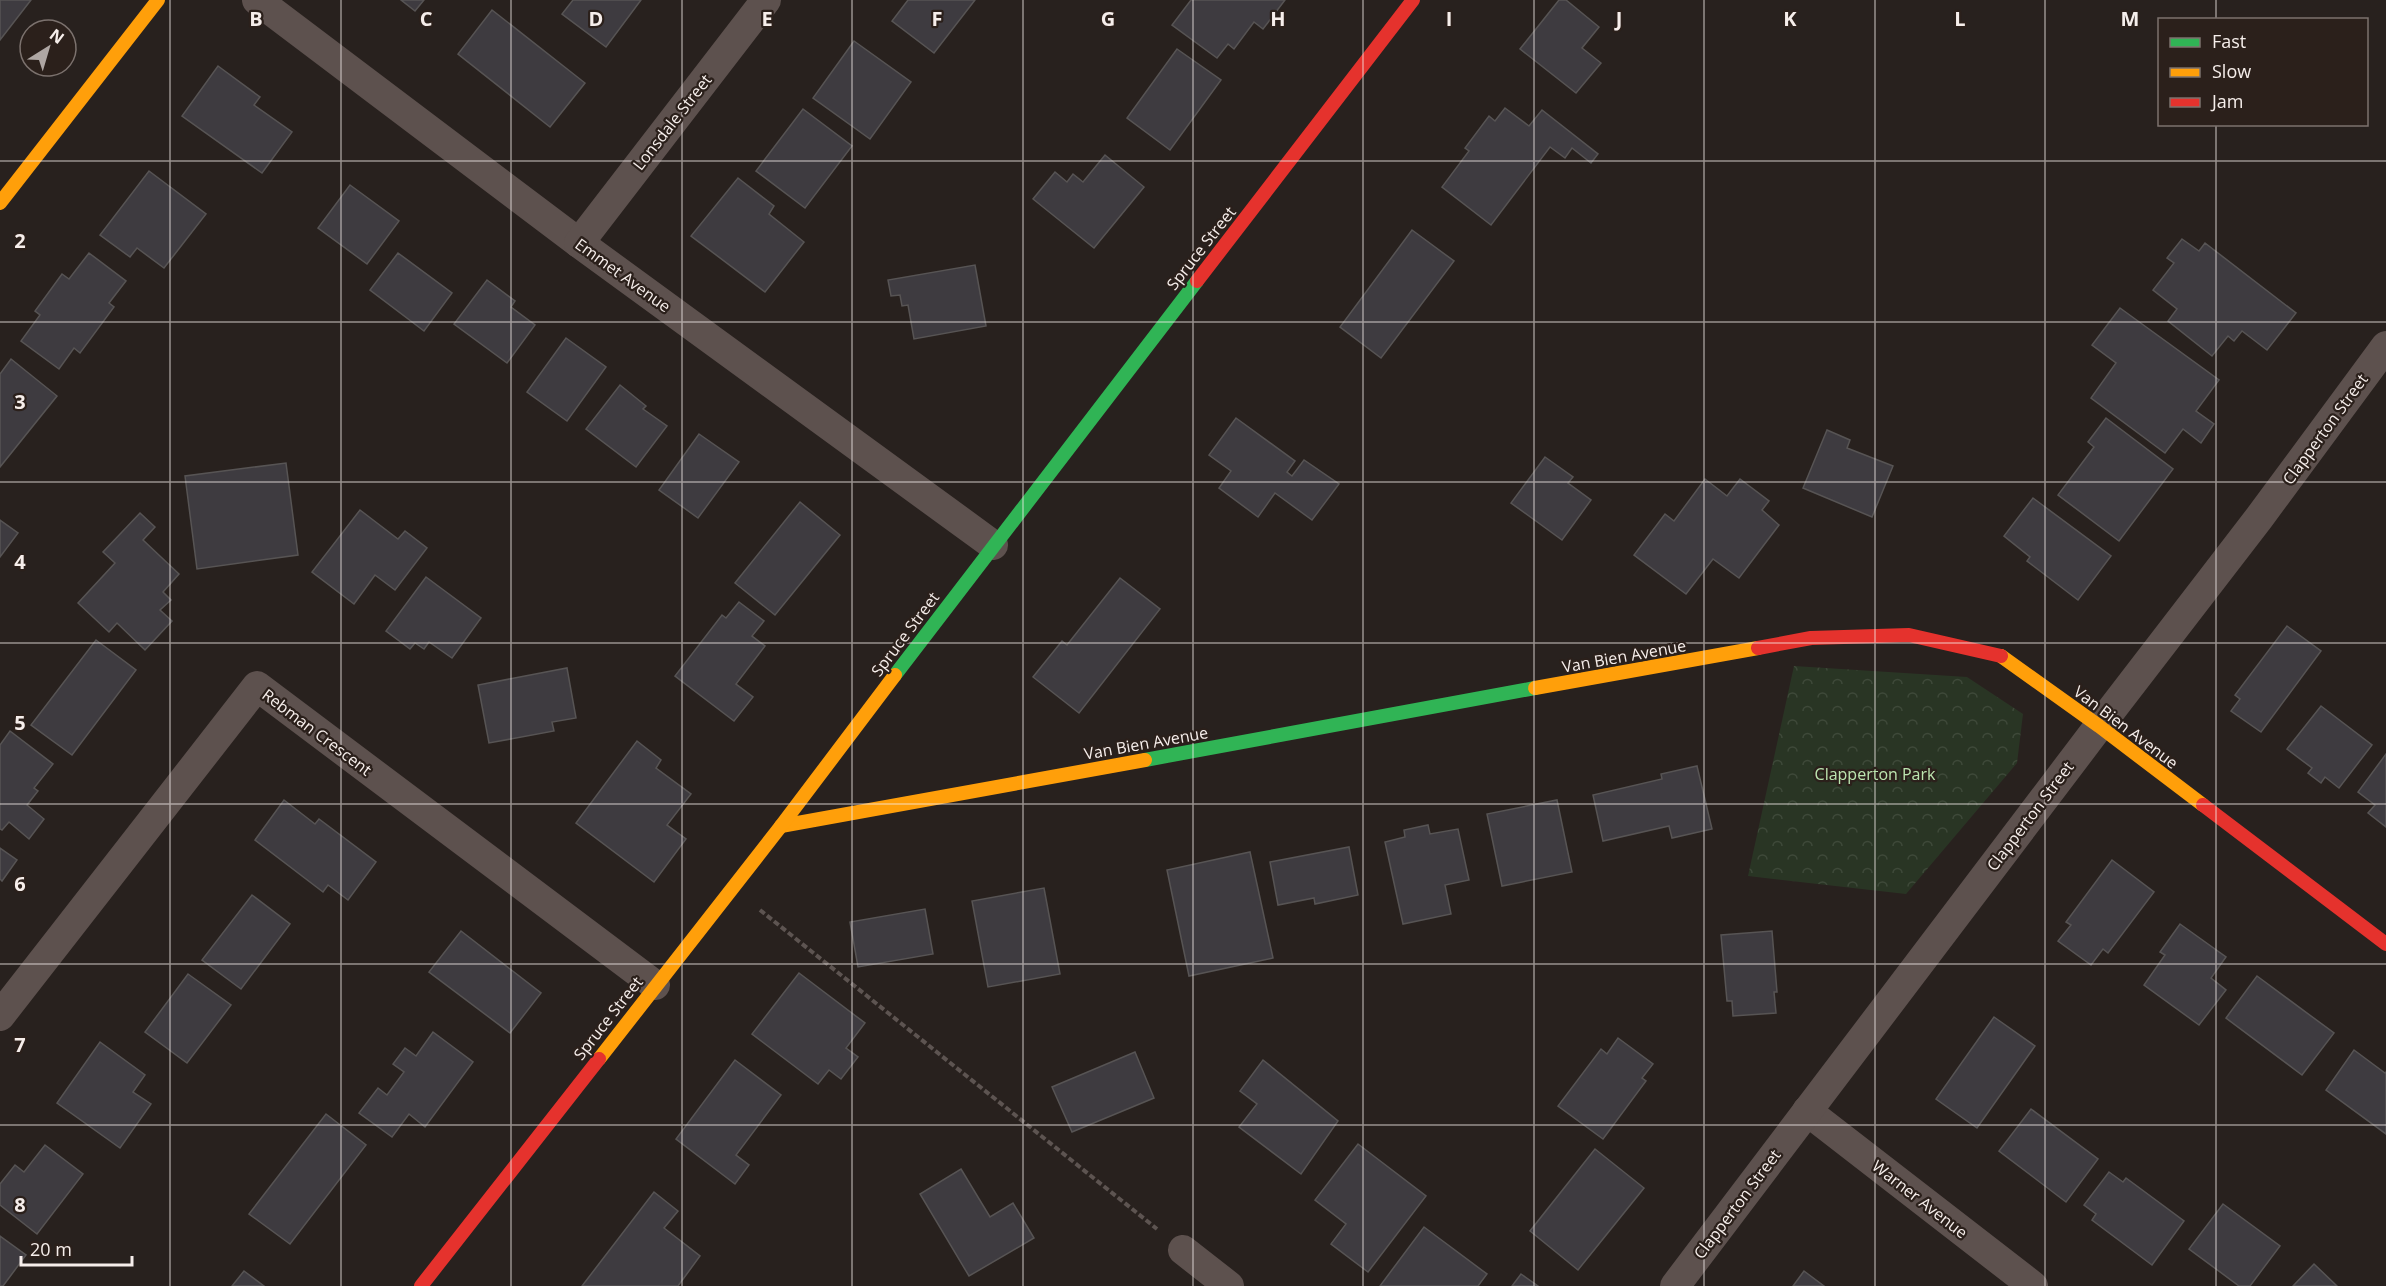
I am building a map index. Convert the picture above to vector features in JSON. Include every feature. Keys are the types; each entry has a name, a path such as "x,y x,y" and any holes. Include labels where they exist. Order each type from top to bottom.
{"street":[{"path":"0,202 158,0"},
{"name":"Emmet Avenue","path":"256,0 579,243 993,546"},
{"name":"Lonsdale Street","path":"579,243 766,0"},
{"name":"Spruce Street","path":"421,1286 655,984 781,826 1413,0"},
{"name":"Clapperton Street","path":"1675,1286 2259,518 2386,346"},
{"name":"Van Bien Avenue","path":"781,826 1811,638 1909,635 2004,657 2099,726 2386,944"},
{"name":"Rebman Crescent","path":"0,1016 257,686 655,984"},
{"name":"Warner Avenue","path":"1807,1111 2033,1286"},
{"path":"1183,1250 1229,1286"}],"path":[{"path":"732,888 1183,1250"}],"green space":[{"name":"Clapperton Park","path":"1794,666 1967,677 2023,714 2017,763 1906,894 1748,876"}],"building":[{"path":"0,0 31,0 0,40"},
{"path":"401,0 424,0 415,11"},
{"path":"573,0 641,0 606,47 562,14"},
{"path":"908,0 975,0 934,53 892,21"},
{"path":"1191,0 1285,0 1263,29 1254,22 1234,49 1228,44 1217,58 1172,25"},
{"path":"1559,0 1566,0 1599,27 1582,48 1601,63 1576,93 1520,49"},
{"path":"492,10 585,83 550,127 458,54"},
{"path":"854,41 911,82 870,139 813,98"},
{"path":"1177,49 1221,80 1170,150 1127,118"},
{"path":"218,66 260,97 254,105 292,132 262,173 182,116"},
{"path":"1505,108 1529,126 1542,110 1598,154 1591,163 1572,148 1565,158 1550,147 1491,225 1442,187 1469,151 1465,148 1489,116 1495,121"},
{"path":"803,109 852,146 805,208 756,171"},
{"path":"1105,155 1144,187 1094,248 1033,199 1055,172 1067,182 1073,174 1083,182"},
{"path":"149,171 206,214 164,268 137,248 130,257 100,235"},
{"path":"738,178 774,206 769,214 804,242 765,292 691,236"},
{"path":"350,185 399,221 367,264 318,228"},
{"path":"1412,230 1454,261 1381,358 1340,327"},
{"path":"2182,239 2199,251 2205,243 2296,313 2267,350 2242,331 2234,341 2228,336 2212,356 2168,321 2177,309 2153,290 2174,263 2167,258"},
{"path":"89,253 126,281 109,303 114,307 80,353 74,348 59,369 21,341 40,315 35,311 62,274 69,279"},
{"path":"398,253 452,293 424,331 370,290"},
{"path":"975,265 986,326 914,339 908,305 902,306 900,295 891,296 888,280"},
{"path":"487,280 515,301 511,307 535,325 507,363 454,324"},
{"path":"2120,308 2219,380 2196,411 2214,424 2201,443 2183,429 2165,453 2091,398 2116,363 2092,345"},
{"path":"566,338 606,367 567,421 527,392"},
{"path":"11,359 57,396 0,467 0,374"},
{"path":"620,385 646,406 643,409 667,426 636,467 586,429"},
{"path":"1236,418 1295,461 1287,472 1292,476 1304,460 1339,484 1312,520 1275,493 1258,517 1219,488 1231,471 1209,455"},
{"path":"2106,418 2173,469 2119,541 2058,495 2094,447 2088,442"},
{"path":"1827,430 1850,440 1847,448 1893,466 1872,517 1803,488"},
{"path":"699,434 739,462 698,518 659,490"},
{"path":"1545,457 1573,477 1568,483 1591,500 1562,540 1511,503"},
{"path":"286,463 298,555 197,569 185,476"},
{"path":"1705,479 1727,496 1740,479 1769,501 1762,510 1779,525 1739,578 1713,559 1686,594 1634,555 1665,514 1674,521"},
{"path":"2033,498 2111,556 2078,600 2027,561 2030,557 2004,536"},
{"path":"800,502 840,535 775,615 735,583"},
{"path":"360,510 398,539 405,531 427,548 395,590 375,575 354,604 312,572"},
{"path":"140,513 155,527 143,540 179,574 163,592 171,600 160,610 172,621 145,650 117,623 109,632 78,603 115,563 103,552"},
{"path":"0,520 18,533 0,557"},
{"path":"426,577 481,618 452,658 429,642 424,649 415,643 410,649 386,631"},
{"path":"1120,578 1160,609 1079,713 1033,677 1062,641 1067,645"},
{"path":"739,602 764,621 752,636 765,646 736,684 753,697 734,721 675,676 722,615 726,618"},
{"path":"2287,626 2321,651 2261,732 2231,711 2240,699 2235,695"},
{"path":"96,640 136,670 72,755 31,725"},
{"path":"567,668 576,718 552,722 554,731 489,743 478,685"},
{"path":"2321,706 2372,745 2339,788 2325,777 2321,783 2308,773 2312,768 2287,749"},
{"path":"10,731 53,764 34,788 38,791 27,805 44,819 29,839 9,822 2,830 0,829 0,745"},
{"path":"637,741 661,760 656,768 691,794 667,825 686,839 654,882 576,823"},
{"path":"2386,754 2386,827 2368,813 2375,805 2358,792"},
{"path":"1697,766 1712,829 1672,838 1669,826 1603,841 1593,795 1662,779 1661,774"},
{"path":"284,800 315,824 319,819 376,862 348,900 328,885 323,892 255,840"},
{"path":"1557,800 1572,872 1502,886 1487,814"},
{"path":"1428,825 1430,834 1458,829 1469,880 1445,885 1451,914 1403,924 1385,842 1405,837 1404,830"},
{"path":"1349,847 1358,895 1315,904 1314,898 1278,905 1270,862"},
{"path":"0,848 17,860 2,881 0,879"},
{"path":"1250,852 1273,958 1189,976 1167,870"},
{"path":"2112,860 2154,892 2108,953 2103,949 2091,965 2058,941 2071,925 2066,922"},
{"path":"1044,888 1060,974 988,987 972,901"},
{"path":"252,895 290,924 241,989 202,960"},
{"path":"925,909 933,954 858,967 850,922"},
{"path":"2180,924 2226,957 2211,978 2226,990 2199,1025 2144,985 2165,955 2160,952"},
{"path":"461,931 541,993 510,1033 429,972"},
{"path":"1772,931 1777,992 1774,992 1776,1013 1733,1016 1732,1001 1727,1001 1721,935"},
{"path":"799,973 865,1023 846,1048 858,1057 841,1079 829,1070 818,1084 752,1034"},
{"path":"188,974 231,1005 187,1063 145,1032"},
{"path":"2257,976 2334,1033 2302,1075 2226,1018"},
{"path":"1994,1017 2035,1046 1977,1128 1936,1099"},
{"path":"433,1032 473,1062 425,1127 409,1114 392,1137 359,1113 378,1088 387,1095 404,1072 393,1064 405,1048 416,1056"},
{"path":"1618,1038 1653,1064 1642,1078 1646,1081 1603,1139 1558,1106 1601,1049 1607,1054"},
{"path":"100,1042 145,1075 133,1092 151,1104 120,1148 57,1103"},
{"path":"2354,1050 2386,1072 2386,1134 2326,1090"},
{"path":"1135,1052 1154,1098 1072,1132 1052,1087"},
{"path":"735,1060 781,1095 736,1155 749,1165 735,1184 676,1139"},
{"path":"1263,1060 1338,1121 1301,1174 1239,1127 1257,1104 1240,1091"},
{"path":"2031,1109 2098,1159 2066,1202 1999,1151"},
{"path":"326,1114 366,1145 290,1244 249,1214"},
{"path":"1358,1144 1426,1196 1368,1272 1331,1244 1346,1224 1315,1200"},
{"path":"45,1145 83,1174 37,1234 0,1205 0,1184 15,1165 24,1172"},
{"path":"1595,1149 1644,1188 1578,1270 1530,1231"},
{"path":"961,1169 990,1217 1013,1203 1034,1238 969,1276 920,1194"},
{"path":"2109,1172 2123,1182 2126,1178 2184,1221 2152,1265 2092,1220 2096,1214 2084,1205"},
{"path":"654,1192 678,1211 664,1228 700,1256 678,1286 582,1286"},
{"path":"2223,1204 2280,1246 2250,1286 2239,1286 2189,1249"},
{"path":"1424,1227 1487,1274 1478,1286 1380,1286"},
{"path":"0,1236 26,1255 3,1286 0,1286"},
{"path":"2314,1264 2337,1286 2293,1286"},
{"path":"244,1271 264,1286 232,1286"},
{"path":"1804,1271 1824,1286 1793,1286"},
{"path":"1521,1274 1538,1286 1512,1286"}],"traffic: fast":[{"path":"895,675 1197,281"},
{"path":"1145,760 1535,688"}],"traffic: slow":[{"path":"0,203 158,0"},
{"path":"1535,688 1758,648"},
{"path":"2001,656 2099,726 2203,805"},
{"path":"599,1059 781,826 895,675"},
{"path":"781,826 1145,760"}],"traffic: jam":[{"path":"1197,281 1413,0"},
{"path":"1758,648 1811,638 1909,635 2001,656"},
{"path":"2203,805 2386,944"},
{"path":"421,1286 599,1059"}]}
